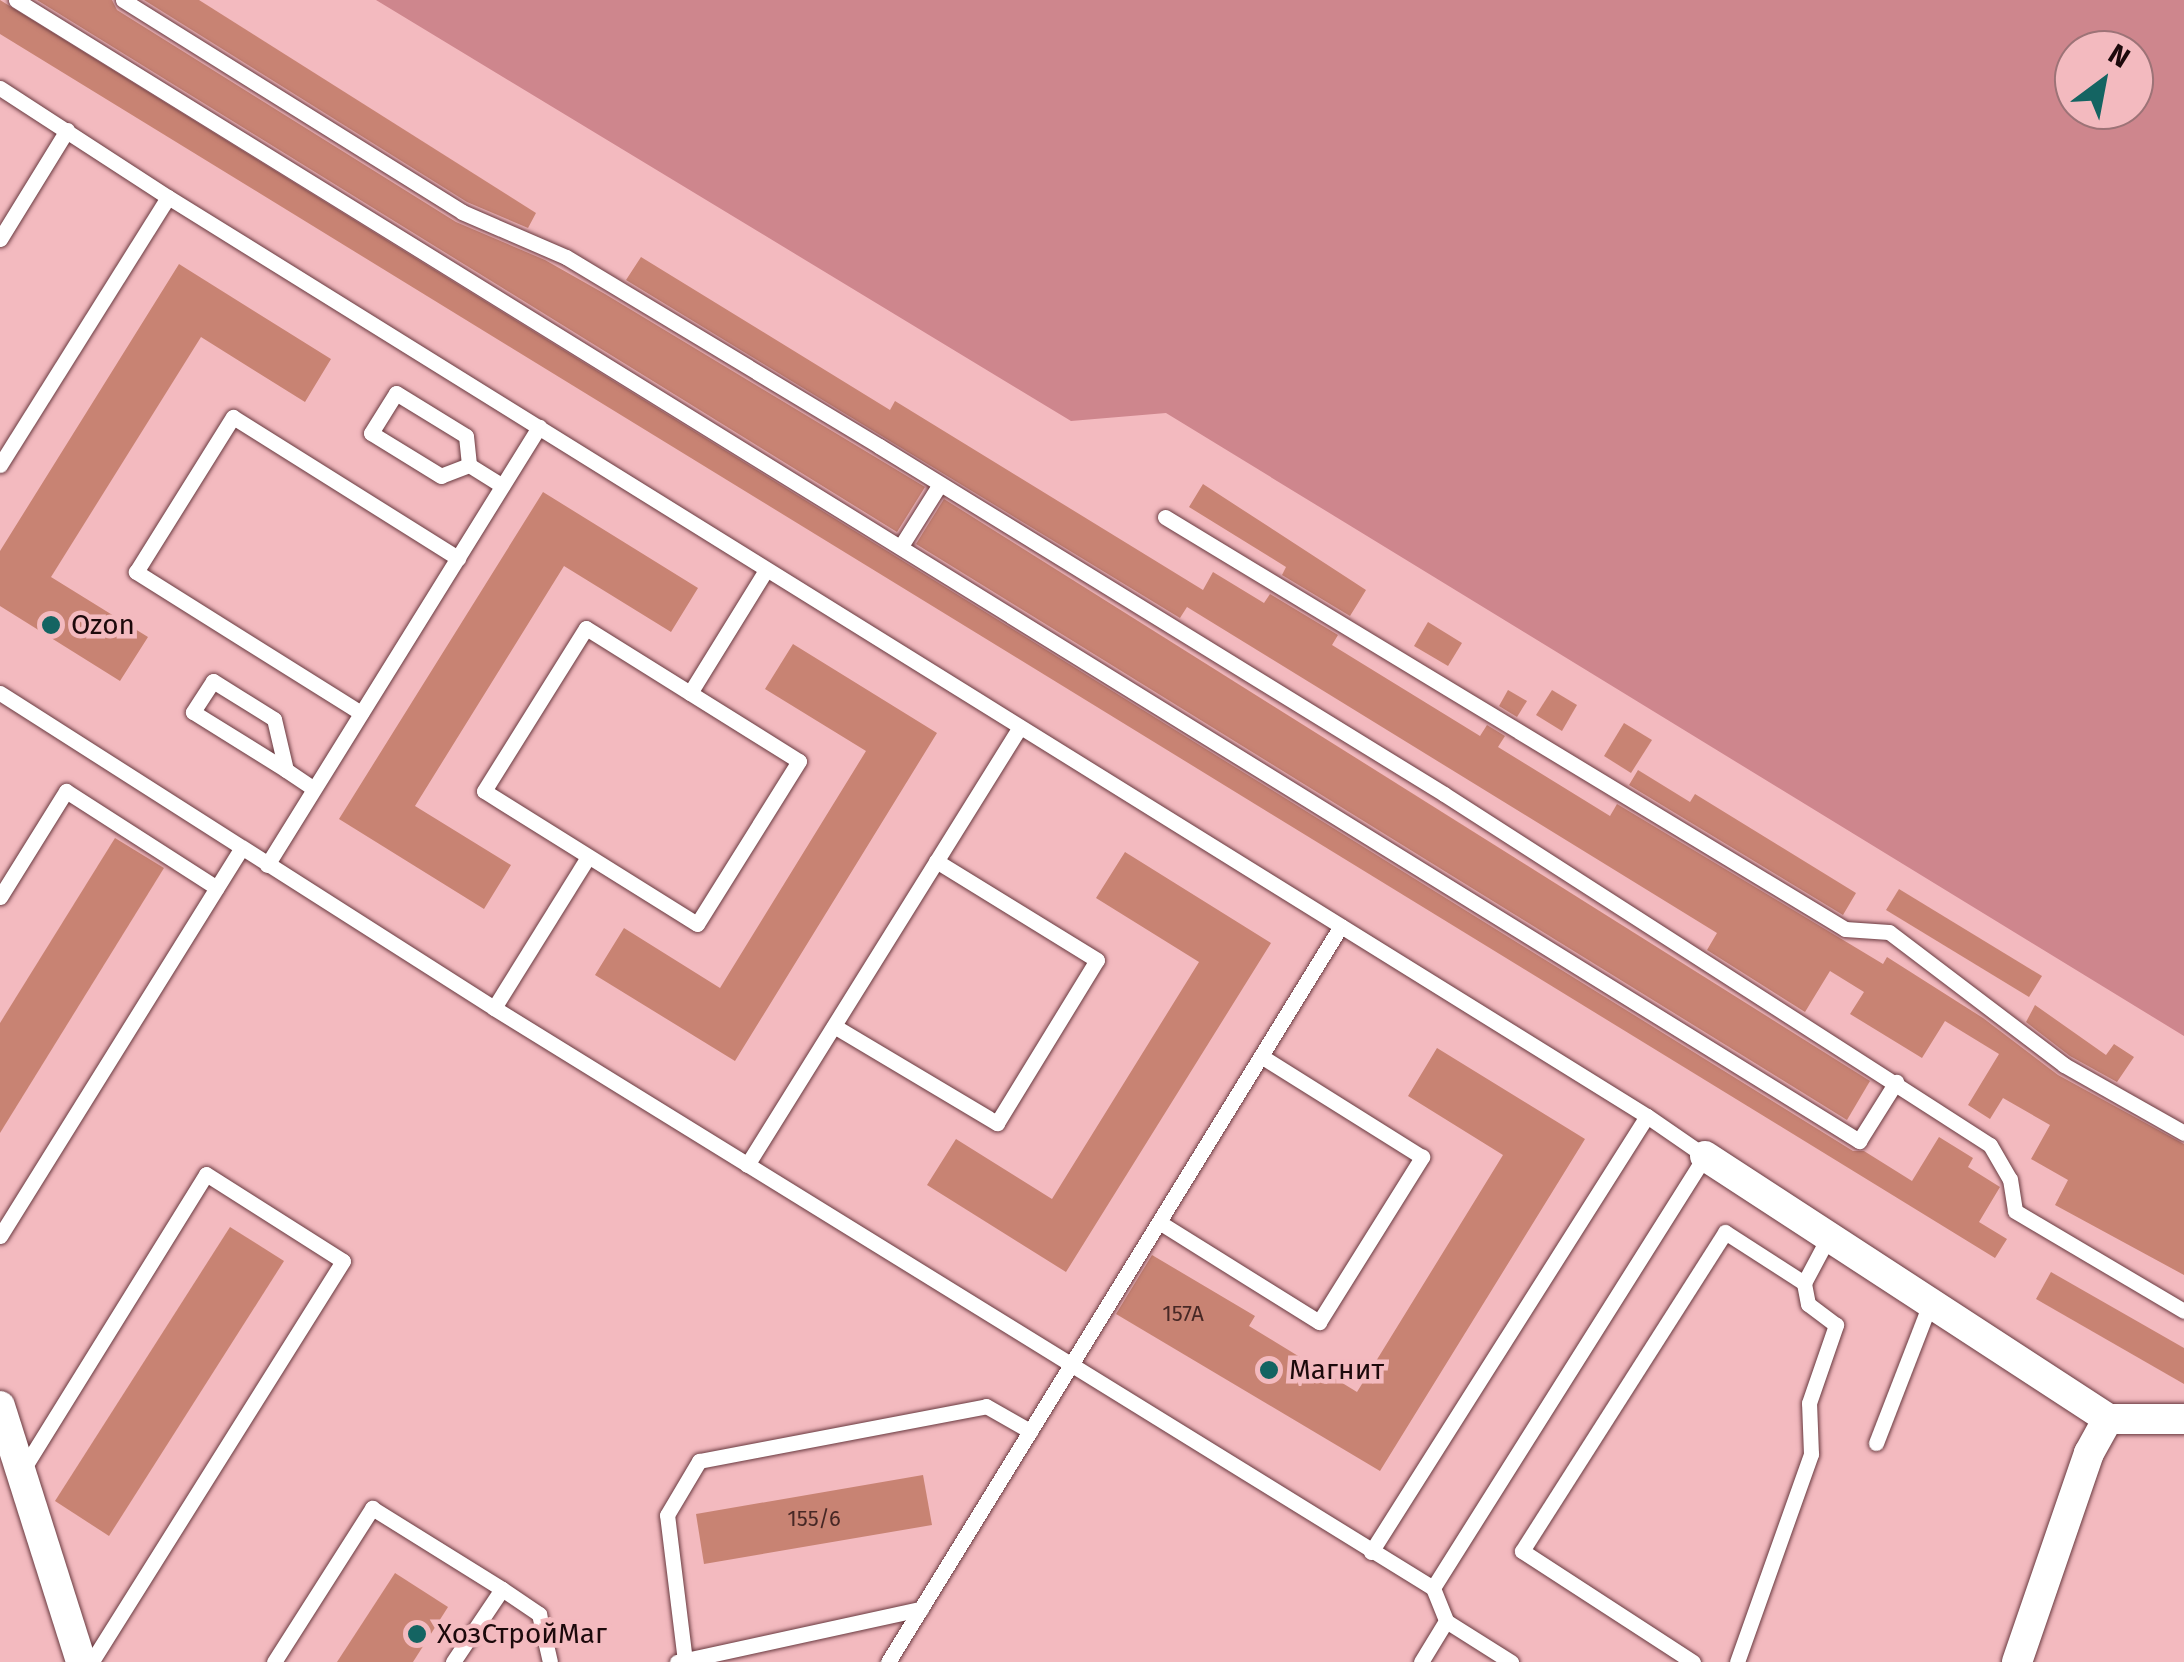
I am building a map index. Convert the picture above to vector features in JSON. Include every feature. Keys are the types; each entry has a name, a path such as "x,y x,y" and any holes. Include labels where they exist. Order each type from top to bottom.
{"street":[{"path":"1704,1156 2108,1419 2184,1420"},
{"path":"0,1406 81,1662"},
{"path":"2017,1662 2088,1453 2108,1419"}],"lane":[{"path":"16,0 1858,1141 1896,1082"},
{"path":"123,0 462,212 507,236 566,258 1444,794 1990,1145 2010,1179 2015,1211 2184,1311"},
{"path":"0,88 168,198 1647,1116 1704,1156 1434,1588"},
{"path":"0,239 67,130"},
{"path":"0,465 168,198"},
{"path":"396,393 466,436 469,465 441,476 370,434 396,393"},
{"path":"361,713 136,572 144,557 232,417 458,558"},
{"path":"266,865 539,427"},
{"path":"469,465 502,486"},
{"path":"901,546 940,484"},
{"path":"1165,518 1845,929 1889,932 2064,1065 2184,1133"},
{"path":"690,694 766,570"},
{"path":"586,628 799,762 697,924 588,856 484,791 586,628"},
{"path":"286,770 274,719 213,681 194,712 313,788"},
{"path":"0,693 494,1008 1434,1588 1446,1621 1511,1662"},
{"path":"747,1165 1020,726"},
{"path":"0,897 66,791 217,888"},
{"path":"0,1236 241,849"},
{"path":"494,1008 588,856"},
{"path":"834,1026 997,1123 1097,960 936,861"},
{"path":"888,1662 1342,926"},
{"path":"1159,1222 1319,1322 1422,1157 1261,1056"},
{"path":"1371,1552 1647,1116"},
{"path":"22,1471 206,1174 343,1261 92,1662"},
{"path":"1693,1662 1522,1551 1725,1232 1804,1282"},
{"path":"1736,1662 1810,1454 1809,1403 1836,1333 1832,1318 1808,1304 1804,1282 1829,1236"},
{"path":"1876,1443 1931,1301"},
{"path":"685,1661 667,1515 699,1461 986,1406 1030,1431"},
{"path":"274,1662 372,1508 539,1614 550,1662"},
{"path":"453,1662 502,1589"},
{"path":"678,1662 921,1608"},
{"path":"1422,1662 1446,1621"}],"shaded area":[{"path":"376,0 2184,0 2184,1036 1166,413 1071,421"}],"building":[{"path":"0,0 1853,1151 1864,1151 1912,1181 1939,1137 1973,1158 1968,1167 2000,1187 1979,1222 2007,1239 1995,1258 0,34"},
{"path":"37,0 112,0 117,10 456,222 545,260 925,487 897,532"},
{"path":"144,0 199,0 536,213 528,228 467,202"},
{"path":"641,257 890,410 895,401 1203,590 1213,572 1264,603 1270,594 1338,635 1332,645 1480,736 1487,725 1505,736 1498,747 1610,816 1617,804 1883,964 1887,957 1983,1018 2058,1075 2184,1144 2184,1275 2055,1205 2068,1180 2031,1159 2050,1125 2003,1098 1990,1119 1968,1105 1999,1054 1945,1021 1922,1058 1850,1014 1864,992 1830,971 1805,1012 1707,950 1717,933 1187,607 1180,618 626,280"},
{"path":"179,264 331,359 305,402 201,337 51,577 148,637 120,681 0,606 0,551"},
{"path":"1203,484 1366,590 1350,616 1282,575 1286,567 1189,507"},
{"path":"543,492 698,588 671,632 564,566 415,806 511,865 484,909 339,819"},
{"path":"944,499 1870,1081 1847,1120 916,544"},
{"path":"1428,622 1462,643 1448,666 1414,646"},
{"path":"793,644 937,733 735,1061 595,975 624,928 720,988 866,751 765,689"},
{"path":"1508,690 1527,701 1517,717 1499,706"},
{"path":"1552,690 1577,705 1562,731 1536,715"},
{"path":"1624,723 1652,740 1631,773 1604,756"},
{"path":"1638,770 1690,802 1695,794 1856,893 1843,915 1629,785"},
{"path":"115,838 164,868 0,1133 0,1023"},
{"path":"1125,852 1271,943 1066,1272 927,1185 956,1139 1052,1199 1199,962 1096,898"},
{"path":"1899,889 2042,976 2029,997 1886,910"},
{"path":"2035,1005 2106,1055 2114,1044 2134,1057 2117,1082 2070,1056 2026,1022"},
{"path":"1437,1048 1585,1139 1380,1471 1116,1314 1152,1255 1255,1316 1249,1326 1357,1392 1503,1155 1408,1096"},
{"path":"230,1227 284,1261 109,1536 55,1501"},
{"path":"2051,1272 2184,1348 2184,1384 2036,1299"},
{"path":"923,1475 932,1525 704,1564 696,1514"},
{"path":"395,1573 448,1607 413,1662 337,1662"}],"place":[{"name":"Ozon","path":"51,625"},
{"name":"Магнит","path":"1269,1370"},
{"name":"ХозСтройМаг","path":"417,1634"}]}
